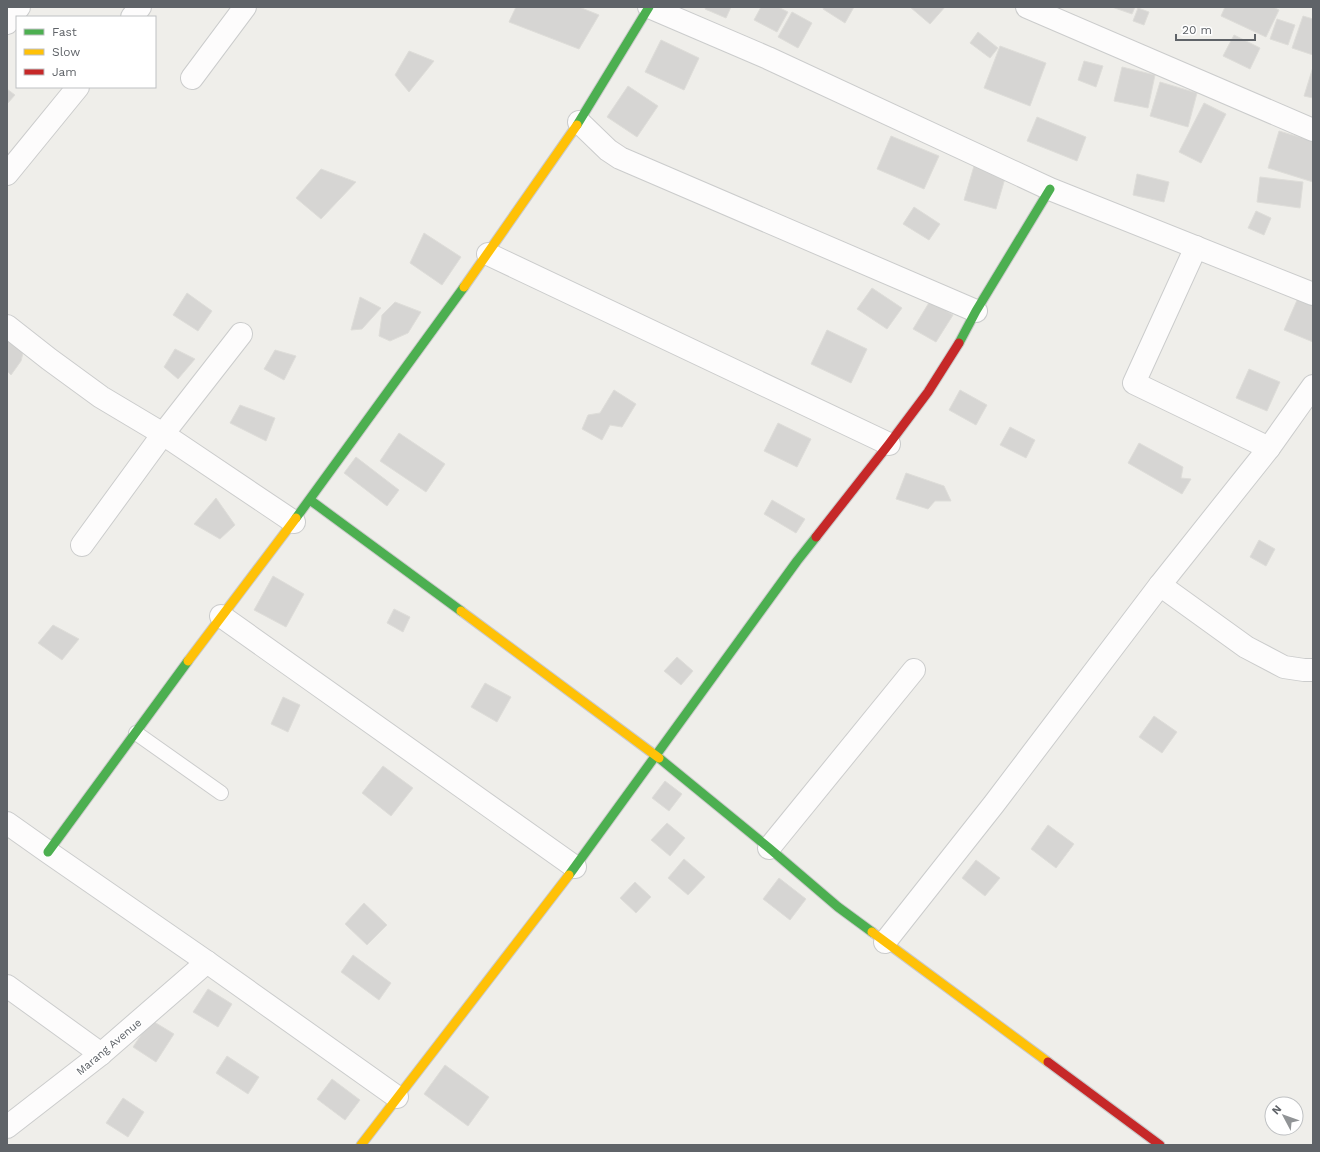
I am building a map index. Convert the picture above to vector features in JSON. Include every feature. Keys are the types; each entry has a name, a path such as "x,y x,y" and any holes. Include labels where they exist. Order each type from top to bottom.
{"street":[{"path":"7,23 19,7"},
{"path":"133,16 140,7"},
{"path":"192,78 245,7"},
{"path":"48,852 221,616 294,522 488,254 579,122 649,7 775,61 1050,189 1313,294"},
{"path":"1027,7 1313,130"},
{"path":"7,174 77,88"},
{"path":"579,122 603,146 620,158 976,311"},
{"path":"361,1145 575,867 797,561 928,392 963,337 976,311 1050,189"},
{"path":"1196,247 1134,383 1269,448"},
{"path":"488,254 889,444"},
{"path":"7,326 48,359 101,397 163,434 294,522"},
{"path":"82,545 163,434 241,334"},
{"path":"885,942 994,804 1160,586 1269,448 1313,386"},
{"path":"310,500 656,755 838,907 1160,1145"},
{"path":"1160,586 1258,654 1284,667 1313,670"},
{"path":"221,616 575,867"},
{"path":"769,848 914,670"},
{"path":"7,823 207,962 397,1097"},
{"name":"Marang Avenue","path":"10,1120 101,1054 207,962"},
{"path":"7,986 101,1054"}],"lane":[{"path":"136,733 221,793"}],"building":[{"path":"516,7 579,7 599,15 579,49 509,22"},
{"path":"706,7 731,7 726,18 705,9"},
{"path":"761,7 778,7 788,12 777,32 754,20"},
{"path":"824,7 854,7 845,23 823,9"},
{"path":"910,7 945,7 930,24"},
{"path":"1112,7 1135,7 1132,14"},
{"path":"1225,7 1273,7 1279,10 1266,37 1221,16"},
{"path":"1138,8 1149,12 1144,25 1133,21"},
{"path":"792,12 812,23 798,48 778,37"},
{"path":"1303,16 1313,19 1313,55 1292,48"},
{"path":"1277,19 1295,25 1288,45 1270,39"},
{"path":"978,32 998,48 990,58 970,43"},
{"path":"1234,35 1260,48 1250,69 1223,56"},
{"path":"661,40 699,58 684,90 645,72"},
{"path":"1000,46 1046,63 1030,106 984,88"},
{"path":"409,51 434,61 409,92 395,75"},
{"path":"1084,61 1103,66 1096,87 1078,80"},
{"path":"1122,67 1155,75 1148,108 1114,101"},
{"path":"1313,67 1313,98 1304,96"},
{"path":"1160,82 1197,93 1188,127 1150,116"},
{"path":"628,86 658,106 637,137 607,117"},
{"path":"7,89 15,95 7,104"},
{"path":"1204,103 1226,114 1201,163 1179,152"},
{"path":"1037,117 1086,137 1077,161 1027,141"},
{"path":"1279,131 1313,141 1313,182 1268,168"},
{"path":"891,136 939,156 924,189 877,169"},
{"path":"974,166 1006,175 996,209 964,200"},
{"path":"321,169 356,182 321,219 296,198"},
{"path":"1137,174 1169,182 1164,202 1133,195"},
{"path":"1260,177 1303,182 1300,208 1257,202"},
{"path":"914,207 940,224 929,240 903,224"},
{"path":"1256,211 1271,218 1264,235 1248,228"},
{"path":"424,233 461,257 442,285 410,263"},
{"path":"872,288 902,308 887,329 857,309"},
{"path":"187,293 212,311 198,331 173,315"},
{"path":"360,297 381,308 362,329 351,330"},
{"path":"1298,298 1313,304 1313,342 1284,330"},
{"path":"930,301 953,315 936,342 913,329"},
{"path":"395,302 421,312 408,333 390,341 379,336 382,315"},
{"path":"827,330 867,349 851,383 811,364"},
{"path":"7,334 24,349 21,361 11,375 7,371"},
{"path":"175,349 195,359 178,379 164,367"},
{"path":"275,350 296,356 284,380 264,369"},
{"path":"1249,369 1280,382 1267,411 1236,398"},
{"path":"614,390 636,404 622,427 610,425 602,440 582,429 588,415 600,413"},
{"path":"960,390 987,405 976,425 949,410"},
{"path":"240,405 275,418 266,441 230,423"},
{"path":"778,423 811,439 797,467 764,451"},
{"path":"1010,427 1035,440 1026,458 1000,445"},
{"path":"399,433 445,464 426,492 380,461"},
{"path":"1139,443 1183,467 1181,478 1191,479 1182,494 1128,463"},
{"path":"356,457 399,490 387,506 344,473"},
{"path":"906,473 944,486 951,501 935,501 928,509 896,499"},
{"path":"216,498 235,525 220,539 194,524"},
{"path":"772,500 805,519 796,533 764,514"},
{"path":"1259,540 1275,549 1266,566 1250,557"},
{"path":"273,576 304,594 286,627 254,610"},
{"path":"394,609 410,617 403,632 387,623"},
{"path":"53,625 79,639 62,660 38,643"},
{"path":"677,657 693,671 681,685 664,671"},
{"path":"485,683 511,697 497,722 471,707"},
{"path":"283,697 300,705 288,732 271,724"},
{"path":"1154,716 1177,732 1162,753 1139,737"},
{"path":"383,766 413,788 391,816 362,793"},
{"path":"665,781 682,794 669,811 652,798"},
{"path":"667,823 685,838 670,856 651,840"},
{"path":"1048,825 1074,844 1056,868 1031,849"},
{"path":"684,859 705,877 688,895 668,878"},
{"path":"976,860 1000,878 985,896 962,878"},
{"path":"779,878 806,899 790,920 763,899"},
{"path":"635,882 651,897 636,913 620,898"},
{"path":"364,903 387,925 367,945 345,924"},
{"path":"353,955 391,983 379,1000 341,972"},
{"path":"208,989 232,1004 218,1027 193,1012"},
{"path":"151,1020 174,1034 156,1062 133,1047"},
{"path":"227,1056 259,1077 248,1094 216,1073"},
{"path":"445,1065 489,1097 468,1126 424,1094"},
{"path":"332,1079 360,1100 345,1120 317,1099"},
{"path":"123,1098 144,1112 128,1137 106,1123"}],"traffic: fast":[{"path":"577,125 649,7"},
{"path":"959,343 976,311 1050,189"},
{"path":"296,518 464,287"},
{"path":"310,500 461,611"},
{"path":"569,875 816,537"},
{"path":"48,852 188,661"},
{"path":"659,758 769,848 838,907 872,932"}],"traffic: slow":[{"path":"464,287 577,125"},
{"path":"188,661 296,518"},
{"path":"461,611 659,758"},
{"path":"361,1145 569,875"},
{"path":"872,932 1048,1062"}],"traffic: jam":[{"path":"816,537 928,392 959,343"},
{"path":"1048,1062 1160,1145"}]}
